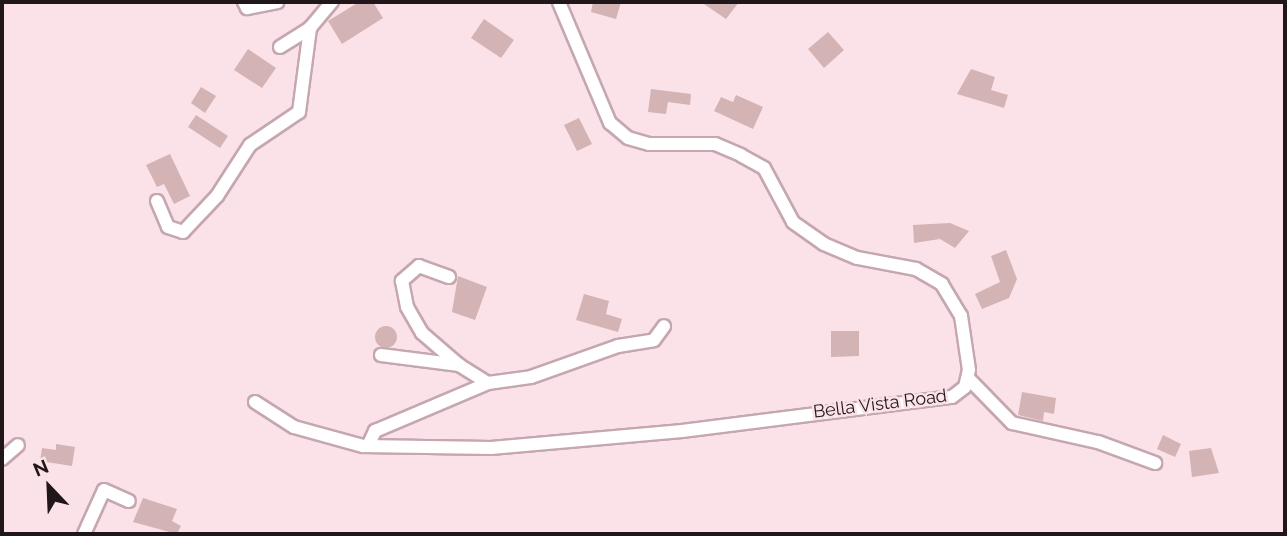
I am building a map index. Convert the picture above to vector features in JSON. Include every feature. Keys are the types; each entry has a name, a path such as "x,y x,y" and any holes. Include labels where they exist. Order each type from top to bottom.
{"street":[{"path":"244,2 247,8 277,2"},
{"path":"280,47 310,28 332,2"},
{"name":"Bella Vista Road","path":"255,402 294,428 369,446 503,447 682,431 952,397 969,379 957,304 928,274 824,244 793,222 764,168 741,155 715,144 636,142 618,130 559,2"},
{"path":"157,201 167,227 183,232 217,196 250,145 299,112 310,28"},
{"path":"449,277 419,266 402,281 407,307 422,333 459,365 488,383"},
{"path":"369,446 375,430 488,383 531,377 618,345 654,340 664,326"},
{"path":"381,355 459,365"},
{"path":"969,379 1012,423 1098,442 1155,463"},
{"path":"2,459 18,445"},
{"path":"84,534 104,490 129,501"}],"building":[{"path":"359,2 373,2 383,18 342,44 328,21"},
{"path":"593,2 621,2 616,19 591,12"},
{"path":"701,2 739,2 726,19"},
{"path":"484,19 514,40 501,58 471,38"},
{"path":"828,32 844,50 824,68 808,49"},
{"path":"248,49 276,68 262,88 234,70"},
{"path":"971,69 995,77 991,90 1008,95 1004,108 957,94"},
{"path":"201,87 216,96 205,113 191,103"},
{"path":"651,89 691,94 690,105 668,102 666,114 648,112"},
{"path":"736,95 763,107 753,129 714,111 721,97 733,102"},
{"path":"196,115 228,136 220,148 188,127"},
{"path":"579,118 592,144 577,151 564,125"},
{"path":"170,154 190,196 174,204 164,184 157,187 146,165"},
{"path":"950,223 969,231 955,248 940,239 914,243 913,225"},
{"path":"1006,250 1017,279 1009,298 982,309 975,294 1000,282 991,256"},
{"path":"458,276 487,287 475,320 452,312"},
{"path":"584,294 609,301 606,314 622,319 618,332 576,320"},
{"path":"386,326 394,329 397,337 394,345 386,348 378,345 375,337 378,329"},
{"path":"831,331 859,331 859,356 831,357"},
{"path":"1022,392 1056,398 1054,414 1044,412 1043,421 1018,415"},
{"path":"1163,435 1181,444 1175,457 1157,449"},
{"path":"56,444 75,447 72,466 40,461 42,448 56,450"},
{"path":"1211,448 1219,473 1192,477 1189,451"},
{"path":"143,498 177,509 172,521 181,526 177,534 133,522"}]}
